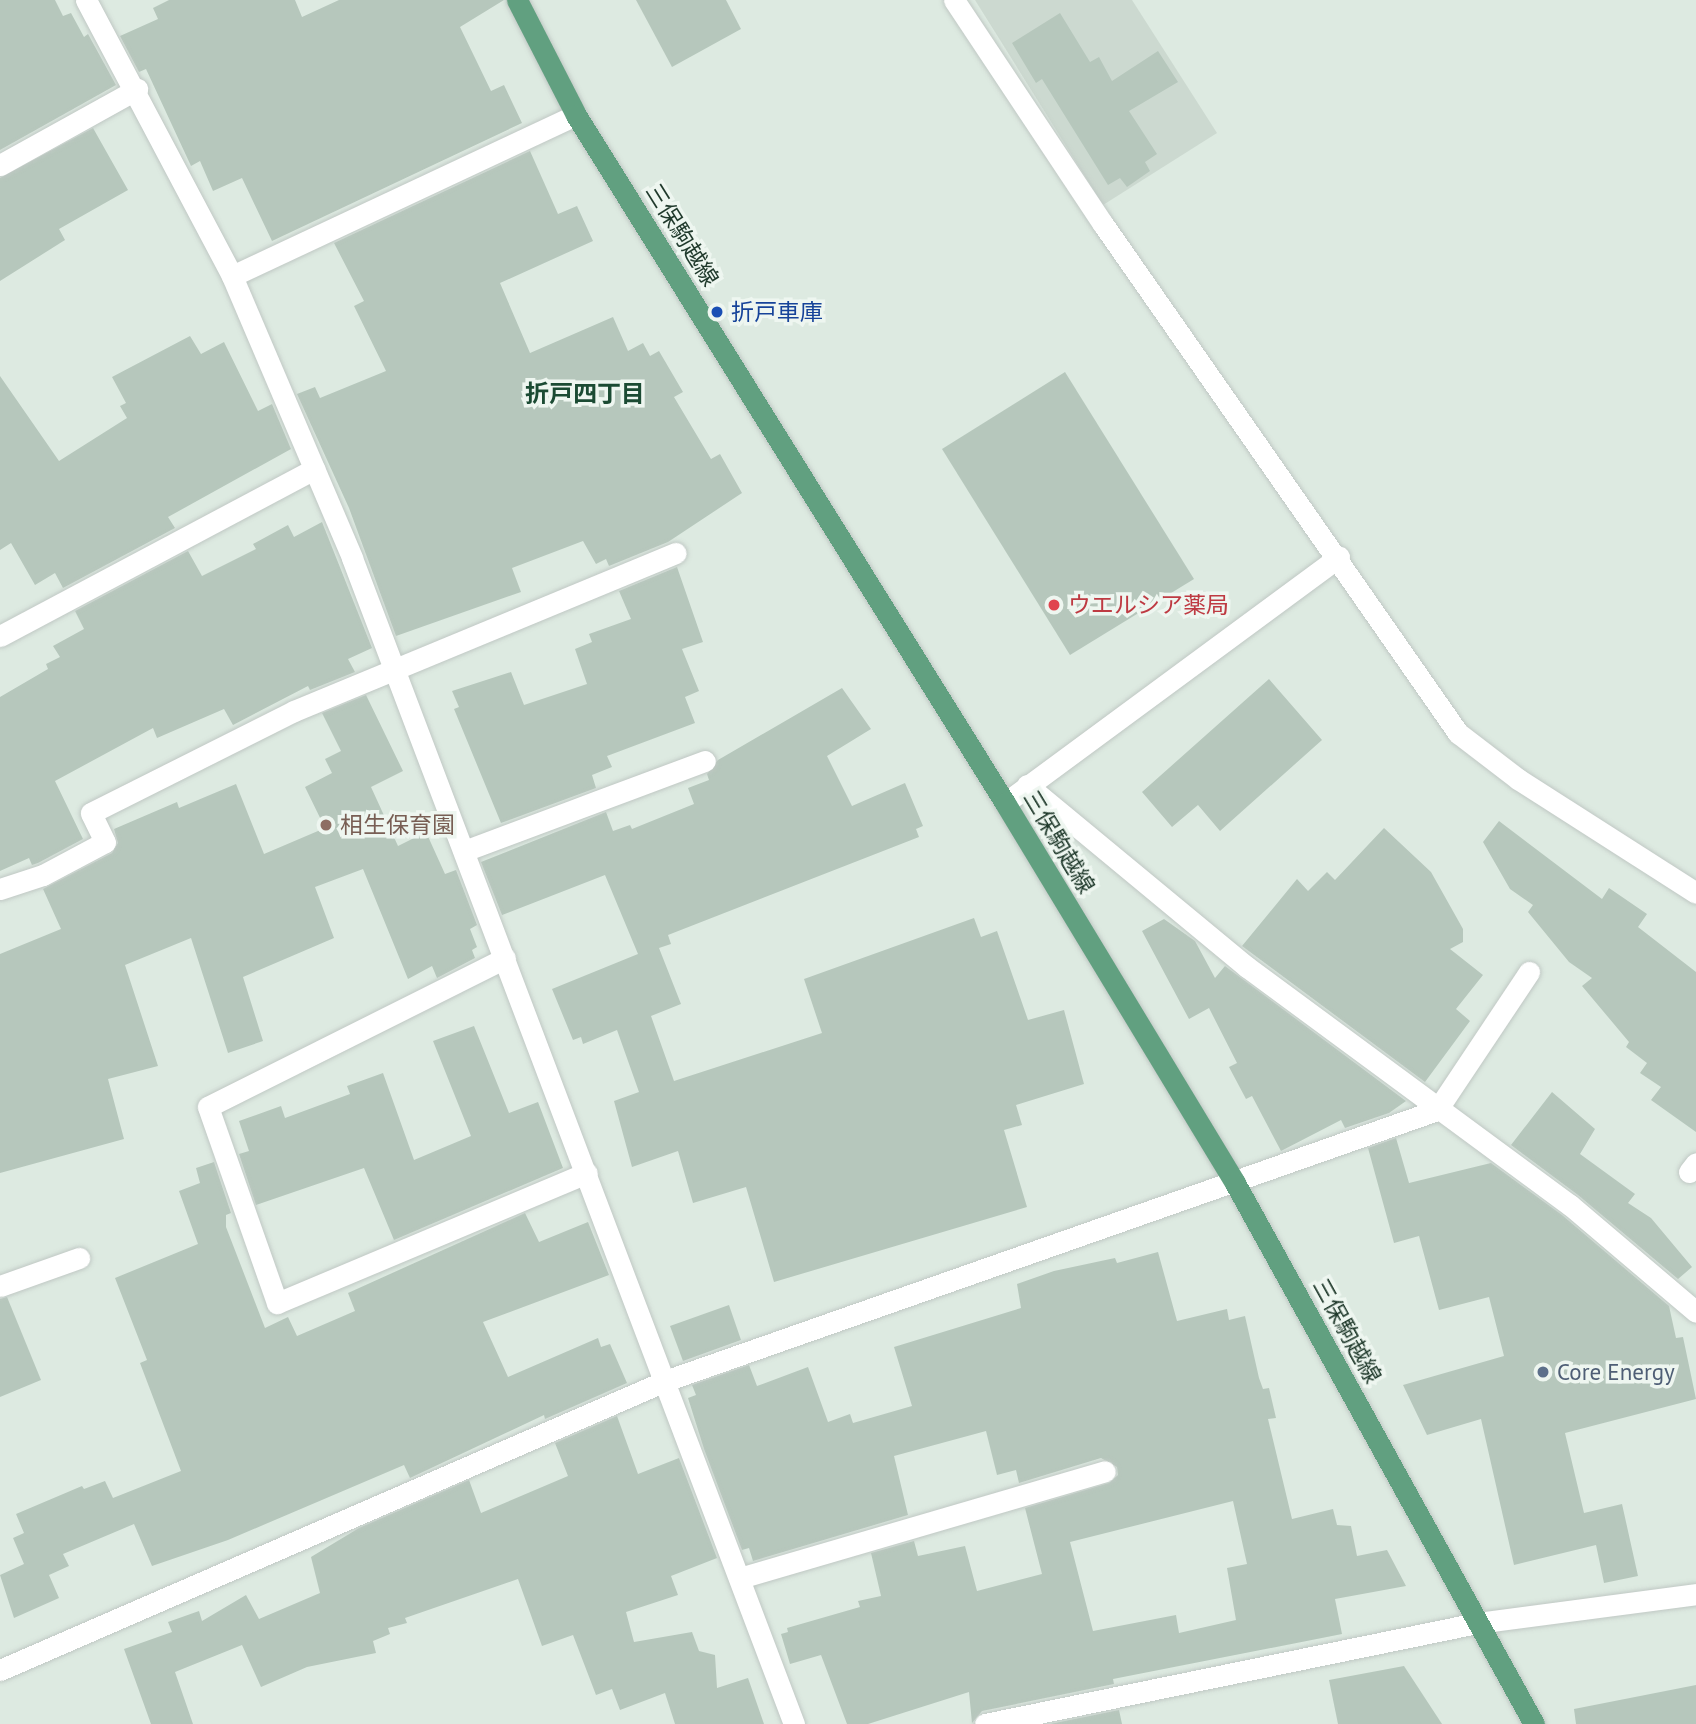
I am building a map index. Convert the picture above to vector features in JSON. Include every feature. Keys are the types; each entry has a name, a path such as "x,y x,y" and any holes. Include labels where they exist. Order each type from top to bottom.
{"main road":[{"name":"三保駒越線","path":"517,0 576,115 1005,803 1235,1183 1534,1724"}],"street":[{"path":"86,0 136,89 232,276 314,469 505,958 794,1724"},
{"path":"954,0 1103,224 1339,557 1458,733 1518,779 1696,893"},
{"path":"0,165 136,89"},
{"path":"232,276 576,115"},
{"path":"0,636 314,469"},
{"path":"0,888 43,875 105,842 92,813 393,666 676,553"},
{"path":"1005,803 1339,557"},
{"path":"464,851 705,761"},
{"path":"1027,785 1247,967 1437,1110 1570,1205 1696,1312"},
{"path":"505,958 208,1107 277,1303 587,1173"},
{"path":"1,1667 665,1381 1437,1110 1529,972"},
{"path":"0,1286 79,1258"},
{"path":"740,1578 1105,1471"},
{"path":"985,1724 1477,1623 1696,1594"}],"shaded area":[{"path":"975,0 1132,0 1217,133 1103,205"}],"building":[{"path":"0,0 55,0 63,16 71,13 84,37 88,34 116,85 0,150"},
{"path":"169,0 295,0 302,17 339,0 504,0 460,27 491,91 504,85 522,123 272,241 242,178 213,191 200,161 191,166 146,69 139,72 120,36 158,19 153,8"},
{"path":"636,0 726,0 741,29 672,67"},
{"path":"1060,13 1090,62 1099,57 1112,81 1158,51 1178,82 1129,111 1157,154 1145,162 1150,171 1127,187 1120,178 1108,185 1042,79 1036,83 1012,43"},
{"path":"93,128 128,190 59,229 65,240 0,281 0,178"},
{"path":"530,151 558,214 577,206 593,241 500,283 530,353 613,317 628,351 643,343 650,356 659,351 683,392 674,397 711,459 720,454 742,493 668,542 609,566 606,559 596,564 583,541 512,568 521,592 396,636 349,508 297,394 315,387 320,398 386,371 354,306 364,301 334,243"},
{"path":"190,336 201,354 224,342 258,411 272,404 291,449 168,517 175,528 63,588 55,573 35,585 11,543 0,550 0,376 59,461 127,418 120,406 126,403 112,377"},
{"path":"1065,372 1194,579 1070,655 942,449"},
{"path":"322,522 372,648 348,659 355,672 310,690 308,686 233,725 224,709 157,738 153,728 55,781 83,839 38,863 32,865 29,858 0,871 0,697 48,669 46,664 60,657 53,646 84,629 75,611 188,551 202,576 256,549 253,544 288,525 294,537"},
{"path":"677,567 703,642 682,649 699,691 685,697 695,723 607,756 612,767 592,775 596,788 501,823 454,709 459,707 452,691 511,672 524,705 587,684 575,649 592,642 589,634 631,619 619,591"},
{"path":"1269,679 1322,740 1220,831 1198,805 1172,827 1142,792"},
{"path":"842,688 871,729 827,756 852,806 905,783 923,826 916,829 919,837 668,935 671,944 659,948 681,1004 651,1016 674,1081 822,1033 804,979 974,918 981,937 997,931 1028,1020 1064,1010 1084,1084 1016,1105 1022,1125 1004,1130 1027,1207 774,1282 746,1187 693,1203 678,1151 632,1167 614,1101 639,1092 617,1030 583,1044 581,1037 573,1040 552,989 638,954 605,875 502,915 481,862 606,812 613,831 630,825 632,829 694,804 688,788 709,780 707,774 718,760"},
{"path":"366,695 403,771 371,787 398,846 426,832 445,874 456,870 477,925 470,929 477,947 472,950 475,958 437,978 432,966 408,979 363,869 315,887 334,938 243,977 263,1041 228,1053 191,938 125,965 158,1066 108,1079 124,1139 0,1173 0,954 61,929 43,889 112,853 118,843 114,829 177,802 179,808 236,784 264,854 325,828 305,787 332,773 325,759 341,751 322,713"},
{"path":"1499,821 1602,899 1609,888 1647,914 1638,927 1696,972 1696,1132 1651,1100 1661,1087 1640,1073 1647,1063 1626,1047 1629,1042 1582,986 1592,978 1569,962 1528,912 1533,905 1510,889 1483,842"},
{"path":"1384,828 1431,872 1463,929 1463,942 1450,949 1483,975 1456,1009 1470,1021 1425,1082 1242,946 1297,879 1308,891 1327,872 1335,880"},
{"path":"1164,919 1195,941 1215,978 1225,966 1406,1101 1389,1113 1345,1128 1341,1120 1281,1151 1252,1096 1246,1099 1229,1067 1237,1063 1209,1008 1189,1019 1142,931"},
{"path":"474,1026 509,1113 538,1102 563,1168 394,1240 364,1168 256,1205 239,1154 249,1151 239,1121 281,1106 285,1118 350,1094 347,1086 383,1073 414,1160 471,1136 433,1041"},
{"path":"1552,1092 1595,1129 1580,1154 1635,1194 1628,1203 1651,1218 1692,1267 1678,1279 1578,1195 1511,1145"},
{"path":"1396,1138 1409,1183 1491,1163 1562,1215 1669,1306 1676,1338 1683,1337 1696,1399 1565,1433 1584,1513 1622,1504 1638,1576 1604,1583 1596,1545 1514,1565 1481,1419 1427,1435 1403,1385 1504,1356 1489,1297 1439,1310 1419,1236 1394,1243 1368,1148"},
{"path":"214,1162 231,1213 226,1215 226,1227 265,1328 288,1317 297,1336 355,1311 348,1293 525,1213 539,1242 588,1222 609,1275 483,1322 508,1377 598,1338 601,1347 610,1344 627,1383 545,1419 544,1415 410,1478 404,1465 228,1540 152,1566 134,1524 63,1554 69,1566 49,1575 59,1598 14,1618 0,1575 24,1564 13,1538 24,1533 16,1514 82,1486 84,1489 105,1481 113,1498 181,1471 140,1363 147,1360 115,1278 198,1244 179,1191 200,1183 196,1168"},
{"path":"1158,1252 1177,1321 1227,1309 1229,1320 1245,1316 1259,1378 1263,1389 1269,1388 1276,1418 1268,1419 1292,1519 1333,1509 1337,1525 1351,1526 1357,1556 1387,1550 1406,1586 1335,1599 1342,1634 1113,1679 1114,1684 982,1711 972,1723 969,1692 868,1724 847,1724 821,1655 790,1664 781,1634 788,1632 787,1628 860,1607 858,1601 881,1596 871,1553 914,1541 918,1556 965,1546 977,1591 1042,1574 1025,1508 1109,1483 1118,1475 1117,1467 1101,1458 1019,1483 1016,1470 997,1475 986,1431 894,1456 908,1515 753,1561 749,1548 742,1550 704,1449 688,1398 696,1395 692,1385 749,1365 757,1386 808,1367 828,1422 850,1414 853,1423 912,1406 894,1347 1021,1308 1017,1284 1054,1271 1115,1258 1117,1263","holes":["1233,1501 1247,1564 1227,1568 1236,1620 1179,1633 1176,1615 1093,1631 1070,1542"]},
{"path":"7,1297 41,1380 0,1397 0,1299"},
{"path":"729,1305 741,1340 683,1361 670,1326"},
{"path":"617,1416 638,1474 679,1458 717,1558 671,1576 678,1595 626,1612 634,1642 692,1632 699,1651 715,1655 717,1688 748,1678 764,1724 675,1724 665,1693 620,1710 612,1689 596,1695 573,1635 542,1646 518,1579 405,1618 407,1623 388,1628 390,1634 373,1641 376,1653 307,1667 261,1687 242,1645 175,1672 193,1724 151,1724 124,1649 172,1632 168,1622 199,1611 202,1621 246,1595 259,1619 320,1593 311,1557 359,1528 469,1480 481,1513 568,1476 555,1443"},
{"path":"1404,1666 1442,1724 1338,1724 1329,1680"},
{"path":"1696,1685 1696,1724 1576,1724 1574,1709"},
{"path":"1119,1710 1122,1724 1050,1724"}],"place":[{"name":"折戸車庫","path":"717,312"},
{"name":"ウエルシア薬局","path":"1054,605"},
{"name":"相生保育園","path":"326,825"},
{"name":"Core Energy","path":"1543,1372"}],"district":[{"name":"折戸四丁目","path":"585,394"}]}
